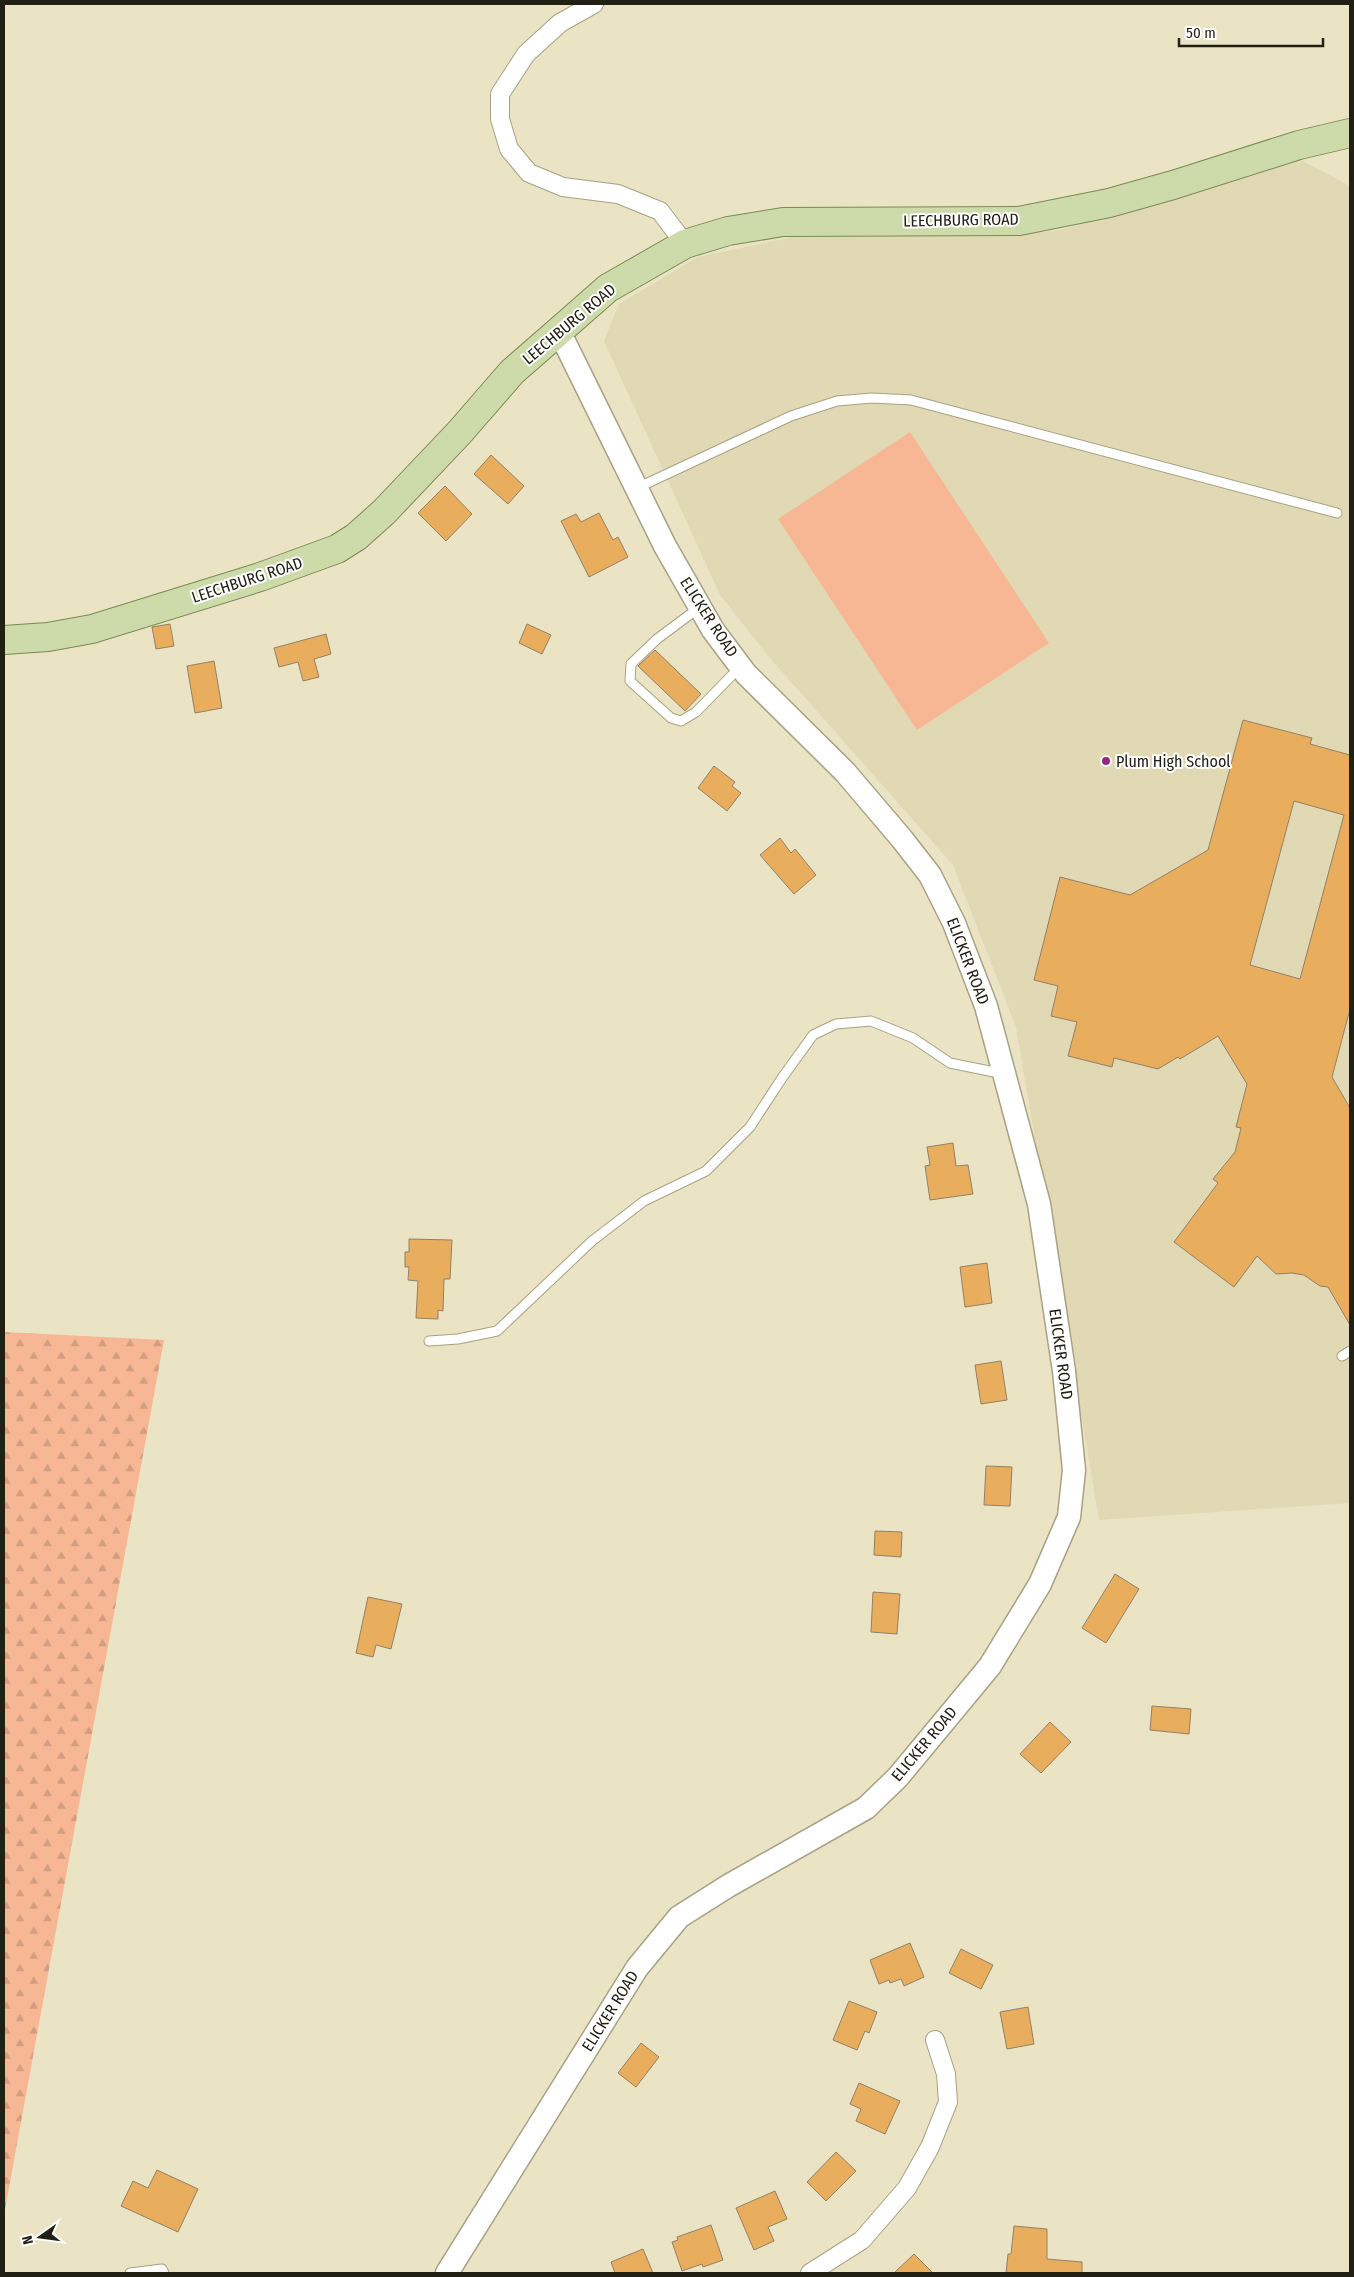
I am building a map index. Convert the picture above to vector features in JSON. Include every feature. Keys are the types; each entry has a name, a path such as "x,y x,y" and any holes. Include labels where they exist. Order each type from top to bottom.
{"main road":[{"name":"LEECHBURG ROAD","path":"4,640 48,638 92,629 260,577 338,549 356,537 384,512 512,372 608,288 685,244 728,231 784,222 1019,221 1109,203 1299,145 1350,133"}],"street":[{"path":"594,4 560,23 526,54 500,94 500,119 509,149 529,173 563,187 618,194 660,211 685,244"},
{"name":"ELICKER ROAD","path":"447,2273 637,1968 679,1917 728,1886 866,1808 898,1778 990,1666 1040,1584 1069,1518 1074,1470 1064,1371 1039,1204 986,1006 954,923 930,875 845,772 740,666 713,630 665,546 559,331"},
{"path":"810,2273 862,2240 907,2188 930,2146 948,2102 946,2074 935,2040"}],"lane":[{"path":"637,488 790,416 836,401 872,398 911,400 1337,513"},
{"path":"700,606 657,639 630,664 630,681 671,718 681,721 696,712 740,666"},
{"path":"429,1341 458,1339 497,1331 592,1242 644,1201 706,1171 750,1127 782,1078 814,1035 836,1024 871,1021 913,1038 950,1063 1004,1074"},
{"path":"1342,1356 1350,1351"},
{"path":"130,2273 162,2269 164,2273"}],"shaded area":[{"name":"Plum High School","path":"1299,159 1350,186 1350,1503 1099,1520 1016,1027 953,865 769,657 720,595 604,341 619,304 698,257 793,237 1055,231 1174,200"}],"green space":[{"path":"910,432 1049,643 917,730 778,519"},
{"path":"4,1332 164,1340 4,2215"}],"building":[{"path":"491,455 524,486 508,504 474,474"},
{"path":"445,486 472,514 446,541 418,513"},
{"path":"599,513 613,540 618,537 628,557 589,577 561,521 576,514 581,522"},
{"path":"170,624 174,646 156,649 152,627"},
{"path":"527,624 551,635 542,654 519,643"},
{"path":"326,634 331,654 314,659 319,677 303,681 298,662 279,667 274,648"},
{"path":"655,650 701,694 685,711 638,666"},
{"path":"214,661 222,708 195,713 187,666"},
{"path":"1243,720 1312,738 1310,744 1350,755 1350,1009 1332,1077 1350,1108 1350,1325 1328,1287 1320,1286 1304,1275 1292,1273 1276,1274 1257,1256 1234,1287 1174,1242 1218,1183 1213,1179 1235,1152 1241,1128 1236,1127 1247,1084 1218,1036 1180,1059 1178,1057 1158,1069 1114,1058 1112,1067 1068,1056 1077,1022 1051,1016 1058,986 1034,980 1060,877 1130,895 1208,850","holes":["1294,801 1344,815 1300,979 1250,965"]},
{"path":"714,766 735,782 732,786 741,793 727,811 698,788"},
{"path":"780,838 791,853 795,849 816,875 794,894 760,855"},
{"path":"953,1143 956,1166 968,1165 973,1194 930,1200 925,1166 930,1165 927,1147"},
{"path":"409,1239 452,1240 450,1279 444,1279 443,1311 438,1310 438,1319 416,1318 418,1281 408,1280 409,1267 405,1267 405,1252 409,1252"},
{"path":"987,1263 992,1303 965,1307 960,1267"},
{"path":"1001,1361 1007,1400 981,1404 975,1365"},
{"path":"986,1466 1012,1467 1010,1506 984,1505"},
{"path":"875,1531 902,1532 901,1557 874,1555"},
{"path":"1115,1574 1139,1589 1106,1643 1082,1628"},
{"path":"873,1592 900,1594 897,1634 871,1632"},
{"path":"368,1597 402,1604 391,1649 376,1645 373,1657 356,1653"},
{"path":"1152,1706 1191,1709 1189,1734 1150,1730"},
{"path":"1050,1722 1071,1742 1041,1773 1020,1754"},
{"path":"910,1943 924,1977 904,1986 901,1979 890,1983 889,1980 879,1984 870,1960"},
{"path":"961,1949 993,1965 981,1989 949,1973"},
{"path":"849,2001 877,2012 869,2033 865,2031 857,2050 833,2040"},
{"path":"1028,2007 1034,2044 1007,2049 1000,2012"},
{"path":"641,2043 659,2057 636,2087 618,2073"},
{"path":"859,2083 900,2101 885,2134 856,2121 861,2109 850,2104"},
{"path":"836,2152 856,2171 826,2201 807,2182"},
{"path":"157,2170 198,2189 178,2232 121,2206 133,2181 148,2188"},
{"path":"775,2191 787,2219 768,2227 774,2241 754,2250 736,2208"},
{"path":"711,2225 723,2260 703,2267 702,2264 682,2271 672,2242 678,2240 677,2237"},
{"path":"1014,2226 1047,2229 1047,2259 1082,2262 1082,2273 1006,2273 1008,2254 1011,2254"},
{"path":"643,2249 653,2273 615,2273 611,2262"},
{"path":"914,2254 933,2273 894,2273"}],"place":[{"name":"Plum High School","path":"1106,761"}]}
